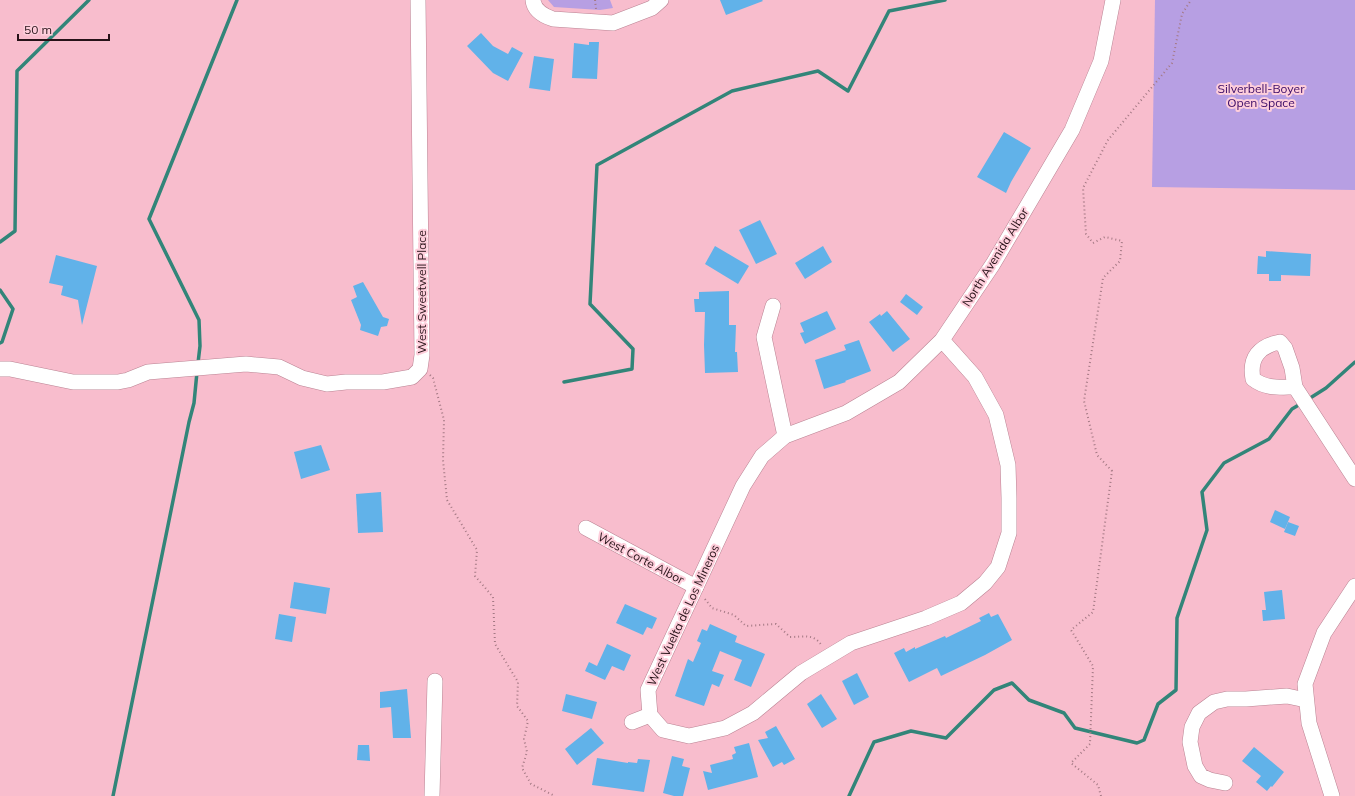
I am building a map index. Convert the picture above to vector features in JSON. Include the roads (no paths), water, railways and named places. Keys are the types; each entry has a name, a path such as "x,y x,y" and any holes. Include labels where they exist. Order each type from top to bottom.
{"street":[{"name":"West Sweetwell Place","path":"0,369 10,369 73,382 118,382 128,380 148,372 246,364 279,367 302,378 327,384 346,382 383,382 412,377 420,369 422,356 418,0"},
{"path":"535,11 553,19 613,23 652,8 661,0"},
{"name":"North Avenida Albor","path":"785,436 846,413 899,382 942,340 994,264 1072,130 1101,61 1113,0"},
{"path":"773,306 764,337 785,436"},
{"path":"632,722 650,715 663,730 689,736 725,728 753,713 801,673 851,643 926,618 961,603 985,583 998,567 1009,533 1009,498 1008,465 996,415 976,378 942,340"},
{"path":"1295,387 1355,479"},
{"name":"West Vuelta de Los Mineros","path":"650,715 648,690 743,486 762,456 785,436"},
{"name":"West Corte Albor","path":"586,528 696,587"},
{"path":"1332,796 1309,723 1305,684 1324,633 1355,586"},
{"path":"432,796 435,681"},
{"path":"1225,783 1210,780 1201,776 1195,766 1190,742 1192,727 1199,713 1214,702 1227,699 1287,696 1306,700"}],"waterway":[{"path":"0,242 15,231 17,71 89,0"},
{"path":"198,363 200,346 199,320 149,219 237,0"},
{"path":"564,382 632,369 633,349 590,304 597,165 732,91 818,71 848,91 889,11 945,0"},
{"path":"0,290 13,309 2,342 0,343"},
{"path":"1307,400 1326,388 1355,362"},
{"path":"113,796 194,403 197,372"},
{"path":"849,796 874,742 911,731 946,738 994,690 1012,683 1029,700 1064,713 1075,728 1137,743 1144,740 1158,704 1176,690 1177,618 1207,530 1202,492 1224,463 1269,439 1292,409 1302,403"}],"park label":[{"name":"Silverbell-Boyer Open Space","path":"1261,95"}]}
